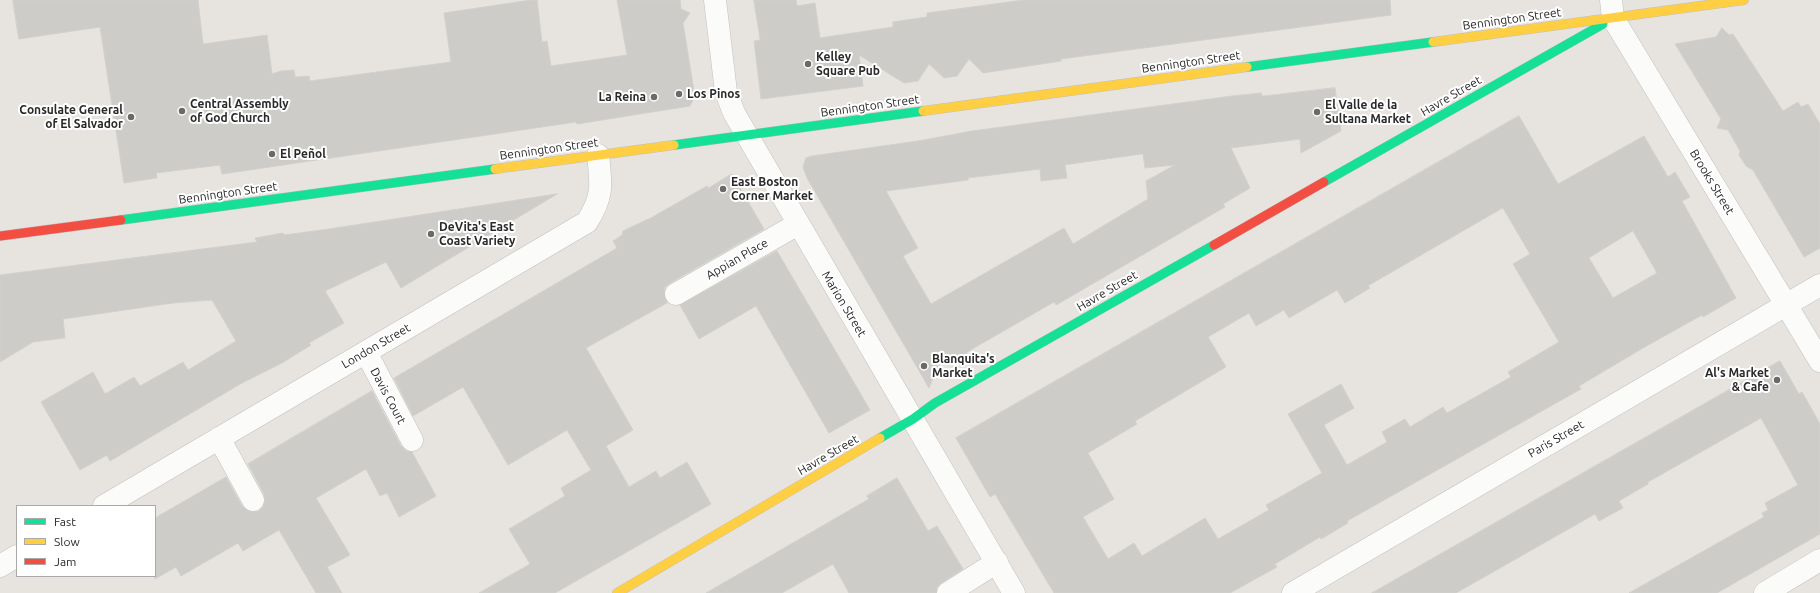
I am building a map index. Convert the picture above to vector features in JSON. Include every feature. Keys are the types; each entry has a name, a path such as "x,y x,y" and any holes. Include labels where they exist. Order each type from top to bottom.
{"main road":[{"name":"Bennington Street","path":"0,236 598,155 1612,9 1744,0"},
{"name":"Havre Street","path":"617,593 913,419 935,403 1612,9"}],"street":[{"name":"Marion Street","path":"715,0 726,92 734,113 1014,593"},
{"name":"Brooks Street","path":"1612,9 1820,361"},
{"name":"London Street","path":"106,505 587,222 597,206 601,185 598,155"},
{"name":"Appian Place","path":"676,294 798,224"},
{"name":"Paris Street","path":"1293,593 1820,285"},
{"name":"Davis Court","path":"366,352 412,440"},
{"path":"219,438 253,500"},
{"path":"0,566 16,557"},
{"path":"1765,593 1820,560"},
{"path":"948,593 997,562"}],"building":[{"path":"13,0 198,0 203,44 267,35 272,74 281,71 294,70 295,77 309,76 310,81 451,62 444,13 531,0 537,0 542,42 547,41 551,66 627,55 617,0 680,0 681,9 690,13 683,23 695,97 690,106 577,124 576,122 222,174 220,165 156,173 157,178 124,183 100,27 19,39"},
{"path":"754,0 796,0 797,6 815,3 820,38 893,27 893,22 927,17 927,13 1024,0 1390,0 1391,15 1061,59 1061,61 983,73 969,59 957,76 944,78 929,64 918,81 904,83 859,55 863,86 761,99 754,41 760,40"},
{"path":"1722,28 1729,35 1733,34 1783,111 1798,102 1801,107 1808,104 1820,124 1820,248 1804,257 1753,170 1746,166 1739,155 1740,151 1728,130 1717,128 1721,119 1675,44 1716,37"},
{"path":"1335,88 1341,131 1301,153 1300,139 1231,148 1250,188 1223,204 1225,207 1056,305 1054,302 967,352 966,359 957,364 941,359 929,388 807,178 803,167 806,158 812,156 918,141 972,131 1232,96 1261,93 1262,96","holes":["1143,154 1145,168 1175,165 1146,181 1148,199 1073,244 1064,228 931,304 903,256 918,248 886,191 968,180 968,178 1040,169 1041,181 1067,178 1065,165"]},
{"path":"1519,116 1558,184 1644,136 1668,177 1675,172 1690,197 1682,201 1736,298 1643,348 1579,386 1581,389 1347,521 1348,523 1321,539 1320,537 1275,564 1277,567 1230,593 1054,593 995,494 990,497 956,438","holes":["1503,208 1530,254 1513,264 1559,342 1508,372 1511,377 1447,413 1443,407 1410,427 1405,419 1382,432 1387,442 1347,465 1324,425 1354,408 1341,384 1288,414 1322,473 1266,505 1269,510 1218,539 1205,518 1142,556 1134,543 1108,559 1083,517 1114,499 1088,453 1137,424 1135,421 1226,367 1208,337 1249,313 1256,326 1284,310 1289,318 1337,290 1345,303 1370,288 1368,286","1633,231 1657,273 1613,298 1589,258"]},
{"path":"732,174 764,229 670,283 665,287 664,294 667,303 586,348 633,430 606,446 629,487 656,471 660,478 687,462 711,504 555,593 479,593 530,564 509,529 565,496 561,488 591,470 567,430 508,465 463,387 413,416 394,378 617,248 613,241 622,235 623,231 649,219 707,186 708,188"},
{"path":"557,194 401,288 386,262 325,291 344,323 309,343 311,345 282,363 242,383 110,461 107,455 80,470 41,402 93,372 105,394 134,377 140,386 183,362 188,370 236,341 212,300 173,303 63,319 65,338 33,342 0,362 0,275 257,242 255,238 283,233 284,235 329,229"},
{"path":"777,251 870,410 829,433 756,306 699,339 680,305"},
{"path":"1780,361 1799,394 1802,392 1820,424 1820,534 1717,593 1629,593 1764,517 1762,513 1768,510 1765,503 1798,485 1761,418 1648,482 1648,484 1619,501 1623,508 1599,521 1595,514 1456,593 1372,593"},
{"path":"372,391 401,446 406,451 412,452 436,496 399,517 387,493 380,496 366,469 316,498 350,555 327,567 342,593 316,593 279,530 243,551 238,543 181,576 176,567 155,579 156,517 226,477 242,506 246,510 252,512 259,511 263,507 265,501 264,494 248,464"},
{"path":"897,478 928,531 937,526 963,569 941,583 937,587 936,593 849,593 833,564 782,593 706,593 869,499 867,496"}],"traffic: fast":[{"path":"1324,182 1603,24"},
{"path":"1247,67 1433,42"},
{"path":"674,145 923,111"},
{"path":"121,220 495,169"},
{"path":"880,438 913,419 935,403 1214,245"}],"traffic: slow":[{"path":"1433,42 1744,0"},
{"path":"923,111 1247,67"},
{"path":"495,169 674,145"},
{"path":"617,593 880,438"}],"traffic: jam":[{"path":"1214,245 1324,182"},
{"path":"0,236 121,220"}],"place":[{"name":"Kelley Square Pub","path":"808,64"},
{"name":"Los Pinos","path":"679,94"},
{"name":"La Reina","path":"654,97"},
{"name":"Central Assembly of God Church","path":"182,111"},
{"name":"El Valle de la Sultana Market","path":"1317,112"},
{"name":"Consulate General of El Salvador","path":"131,117"},
{"name":"El Peñol","path":"272,154"},
{"name":"East Boston Corner Market","path":"723,189"},
{"name":"DeVita's East Coast Variety","path":"431,234"},
{"name":"Blanquita's Market","path":"924,366"},
{"name":"Al's Market & Cafe","path":"1777,380"}]}
